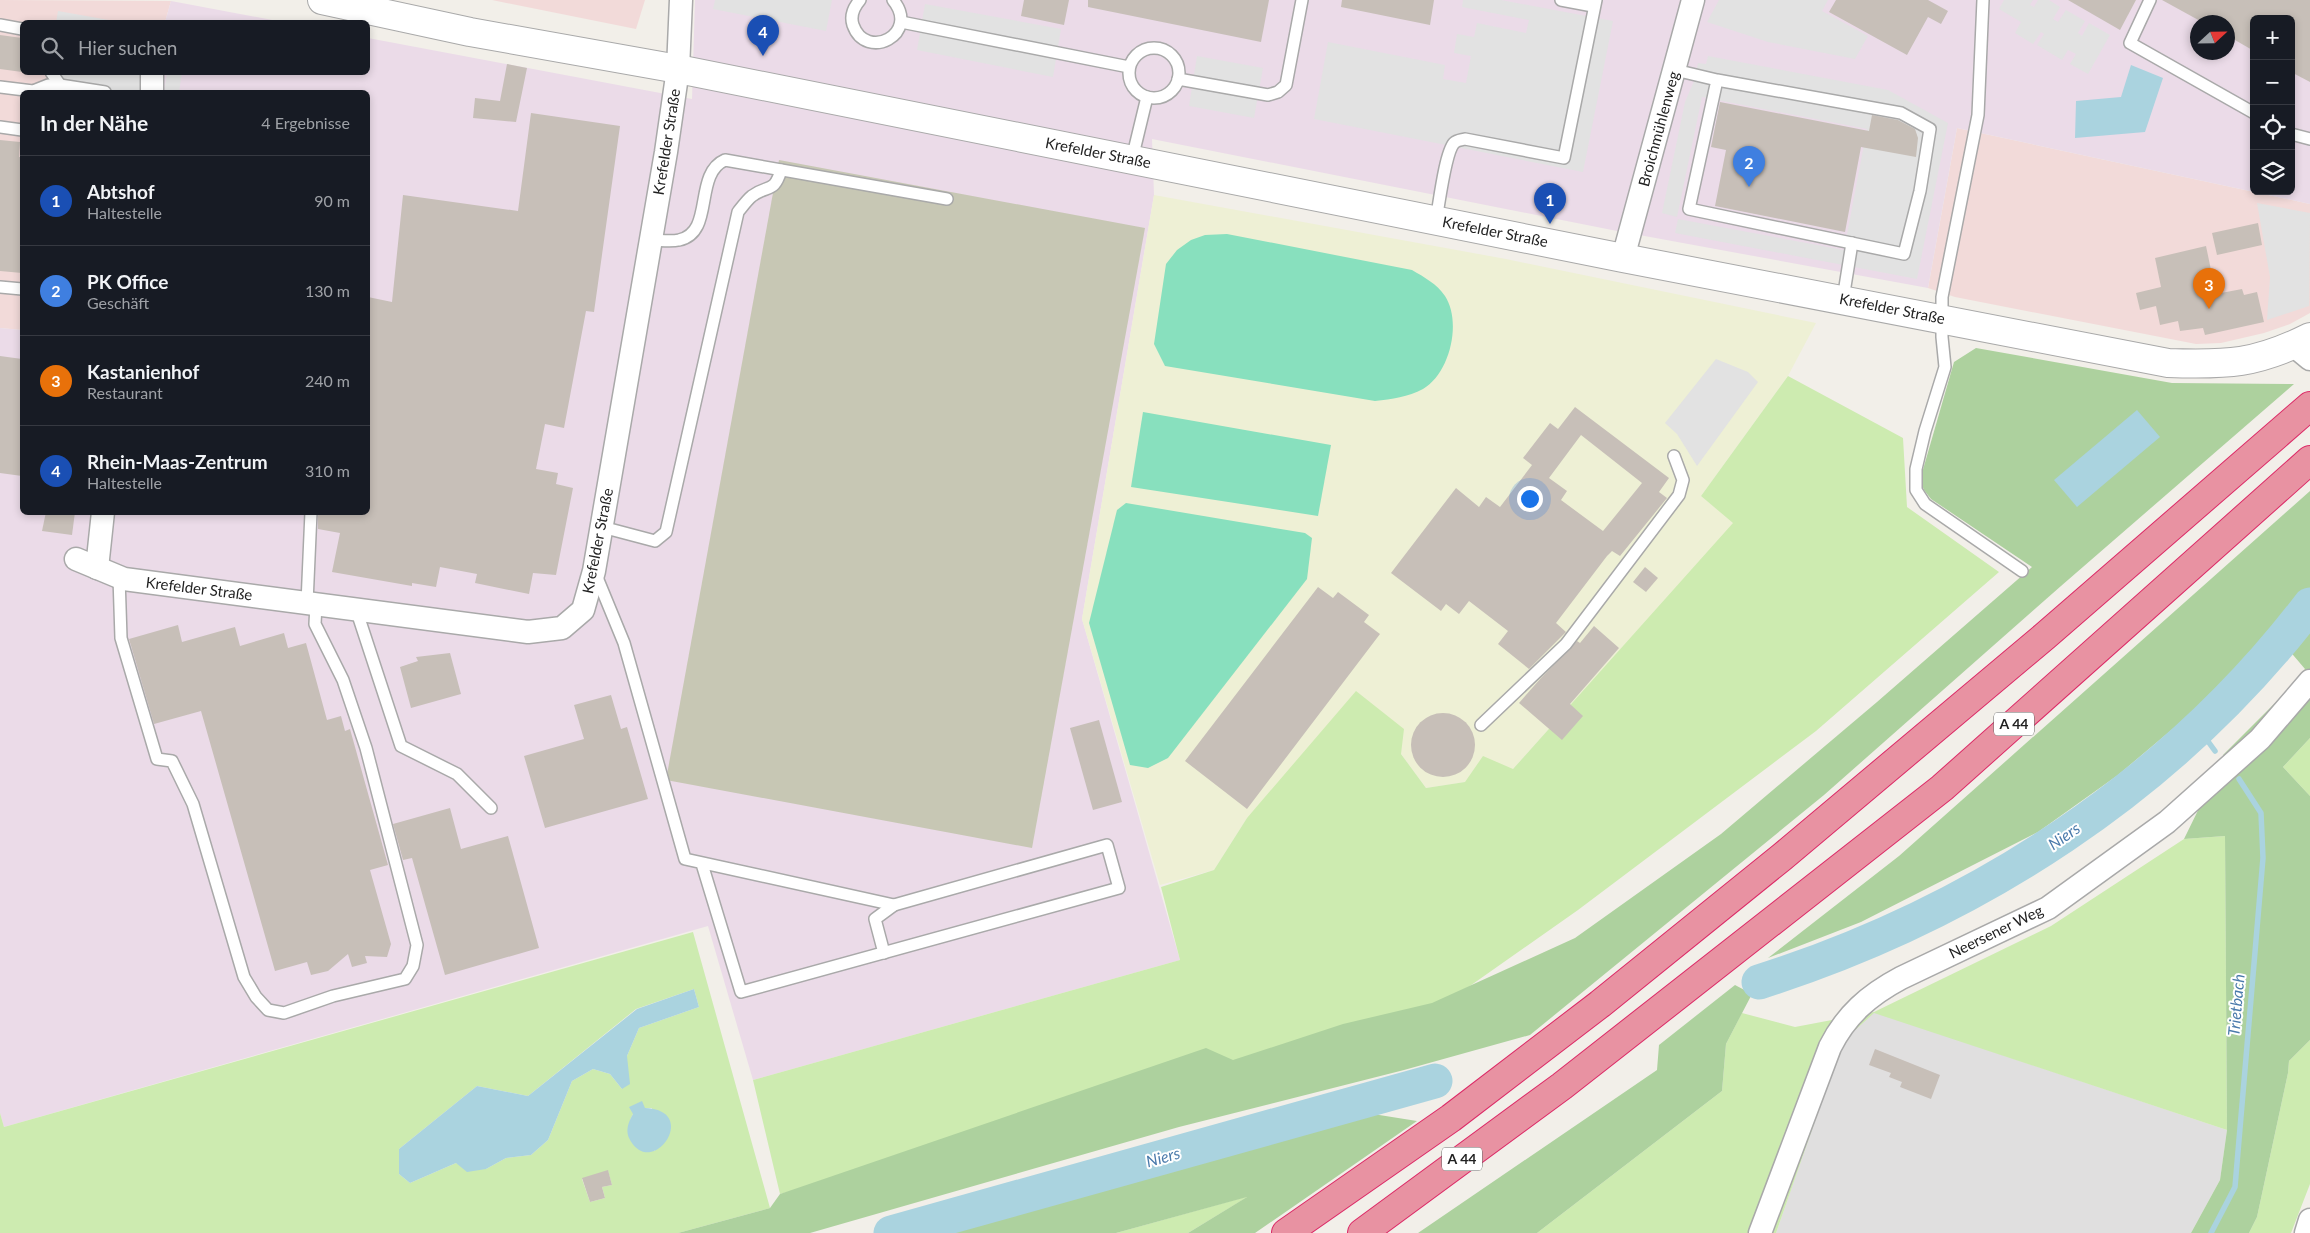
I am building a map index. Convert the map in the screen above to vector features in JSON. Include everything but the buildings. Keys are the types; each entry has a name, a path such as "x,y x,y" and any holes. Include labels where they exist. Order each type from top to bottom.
{"highway":[{"name":"A 44","path":"1286,1233 1451,1118 1638,973 1782,857 2045,636 2305,411"},
{"name":"A 44","path":"1362,1233 1562,1086 1942,788 2310,460"}],"street":[{"name":"Krefelder Straße","path":"322,0 470,32 678,69 1623,258 1844,299 2168,363 2213,365 2237,362 2260,358 2300,343"},
{"name":"Krefelder Straße","path":"76,559 119,577 528,632 562,628 583,610 594,571 602,527 666,152 678,69 681,0"},
{"name":"Broichmühlenweg","path":"1623,258 1694,0"},
{"path":"152,75 152,90"},
{"path":"97,568 103,515"},
{"name":"Neersener Weg","path":"1760,1233 1830,1047 1841,1027 1858,1007 1878,991 1901,978 2056,902 2167,822 2260,738 2310,681"},
{"path":"2306,1233 2310,1220"}],"lane":[{"path":"860,0 853,13 852,21 859,35 872,43 887,41 899,30 901,22 898,6 893,0"},
{"path":"1178,79 1268,95 1278,92 1286,85 1302,0"},
{"path":"1436,220 1446,166 1452,146 1456,141 1465,139 1564,158 1595,3 1561,0"},
{"path":"1982,0 1978,115 1942,297 1941,318 1945,368 1925,431 1916,469 1916,490 1925,504 2022,571"},
{"path":"2150,0 2130,43 2250,111"},
{"path":"901,22 1129,68"},
{"path":"0,25 20,29"},
{"path":"1152,48 1160,48 1173,56 1177,63 1178,79 1170,92 1155,98 1147,97 1134,89 1129,75 1129,68 1137,54 1152,48"},
{"path":"1675,70 1716,80 1901,113 1930,129 1920,191 1904,254 1689,209 1716,80"},
{"path":"53,75 60,85"},
{"path":"36,90 48,85 92,90"},
{"path":"0,87 25,90"},
{"path":"1132,159 1147,97"},
{"path":"0,127 20,130"},
{"path":"2295,135 2310,138"},
{"path":"651,240 680,240 693,232 700,218 708,177 716,164 725,160 948,199"},
{"path":"602,527 655,541 666,532 738,212 752,195 766,191 777,183 781,170"},
{"path":"1844,299 1852,243"},
{"path":"0,287 20,289"},
{"path":"1481,725 1566,644 1679,495 1683,480 1674,456"},
{"path":"119,577 121,638 157,759 172,761 192,804 244,977 256,997 268,1010 284,1012 333,996 405,978 413,966 417,945 366,748 343,680 315,624 311,604 311,515"},
{"path":"594,571 624,643 685,859 894,905"},
{"path":"356,609 401,746 457,774 491,808"},
{"path":"702,864 741,992 884,953 1119,888 1106,844 894,905 876,919 884,953"}],"shaded area":[{"path":"0,0 171,1 166,20 20,20 20,75 150,75 146,90 20,90 20,330 0,328"},
{"path":"492,0 645,0 636,29"},
{"path":"695,0 2310,0 2310,204 2268,195 2295,195 2295,15 2250,15 2250,191 1957,128 1928,288 1612,230 1152,139 1154,195 1082,619 1180,960 753,1080 708,926 4,1127 0,1113 0,328 20,330 20,515 370,515 370,90 146,90 150,75 370,75 370,38 692,99"},
{"path":"715,0 832,0 826,31 713,9"},
{"path":"1463,0 1501,0 1613,21 1583,172 1314,119 1328,42 1445,65 1443,79 1466,83 1471,56 1454,53 1457,34 1474,37 1477,23 1526,33 1529,20 1462,7"},
{"path":"1719,0 1828,0 1822,11 1868,36 1855,59 1768,42 1707,22"},
{"path":"2004,0 2033,0 2030,5 2034,7 2038,0 2049,0 2060,7 2053,19 2058,22 2066,10 2085,21 2078,33 2082,36 2089,23 2110,35 2088,74 2070,64 2076,54 2068,50 2062,60 2037,45 2044,34 2041,32 2033,44 2015,33 2021,22 1999,9"},
{"path":"171,1 272,20 166,20"},
{"path":"925,4 1061,29 1053,77 917,50"},
{"path":"58,11 109,20 56,20"},
{"path":"1197,56 1263,68 1254,118 1189,106"},
{"path":"1708,56 1888,90 1948,123 1917,279 1675,233 1678,219 1844,250 1867,129 1702,97 1677,217 1662,213 1685,102 1694,81 1698,63 1706,64"},
{"path":"49,75 142,75 140,90 46,90"},
{"path":"167,75 182,75 179,90 164,90"},
{"path":"1957,128 2250,191 2250,195 2268,195 2310,204 2310,313 2290,324 2264,333 2221,343 2196,344 1955,297 1928,288"},
{"path":"779,160 1145,228 1032,848 666,780"},
{"path":"1154,195 1506,259 1816,323 1788,376 1701,496 1734,523 1513,769 1466,782 1426,788 1401,754 1247,818 1214,870 1160,885 1082,619"},
{"path":"2257,203 2310,213 2309,306 2267,320 2270,277"},
{"path":"1716,359 1748,372 1758,382 1697,466 1677,434 1665,423"},
{"path":"1874,1012 2227,1130 2220,1180 2191,1233 1776,1233 1843,1040"}],"green space":[{"path":"1227,234 1412,270 1426,278 1445,296 1453,319 1453,333 1450,346 1440,371 1432,381 1417,392 1375,401 1165,366 1154,344 1166,264 1177,250 1191,240 1205,235"},
{"path":"1976,348 2172,383 2294,384 1824,795 1530,1035 1404,1070 1179,1127 810,1233 678,1233 770,1208 780,1194 1206,1048 1233,1060 1343,1024 1432,1003 1575,938 1721,834 2032,567 1931,499 1924,490 1920,480 1954,362"},
{"path":"1788,376 1903,438 1907,507 1999,572 1816,731 1578,910 1423,1019 780,1194 753,1080 1180,960 1161,887 1214,870 1247,818 1356,691 1404,729 1401,754 1426,788 1465,782 1483,756 1513,769 1733,523 1701,496"},
{"path":"1143,412 1331,445 1318,516 1131,487"},
{"path":"2310,491 2310,588 2282,621 2194,711 2118,775 2038,832 1861,922 1768,958 1899,856"},
{"path":"1126,503 1305,533 1312,538 1307,579 1168,758 1148,768 1130,765 1089,623 1117,510"},
{"path":"2310,618 2310,738 2283,767 2310,796 2310,1040 2289,1061 2257,1217 2249,1233 2191,1233 2220,1180 2227,1130 2225,836 2184,839 2207,792 2226,777 2223,755 2282,696 2305,669 2288,649"},
{"path":"2310,738 2310,796 2283,767"},
{"path":"2225,836 2227,1130 1874,1013 1843,1041 1776,1233 1537,1233 1722,1091 1726,1044 1742,1013 1795,1027 1874,1012 2051,926 2184,839"},
{"path":"693,932 770,1208 678,1233 0,1233 0,1113 4,1127","holes":["694,989 699,1007 639,1028 627,1056 622,1089 610,1074 593,1069 572,1081 548,1140 531,1155 506,1158 486,1169 456,1163 410,1183 399,1174 399,1149 477,1086 528,1096 636,1009","645,1108 652,1108 655,1151 642,1150 630,1120 633,1114","608,1171 612,1185 602,1187 605,1198 590,1202 582,1179"]},
{"path":"1735,985 1752,994 1726,1044 1722,1091 1537,1233 1418,1233 1657,1070 1659,1045"},
{"path":"2310,1040 2310,1184 2291,1233 2249,1233 2257,1217 2289,1061"},
{"path":"1373,1114 1417,1121 1255,1233 1188,1233 1247,1197 1116,1233 923,1233 1218,1149"},
{"path":"1249,1196 1188,1233 1116,1233"}],"water":[{"path":"2131,65 2163,78 2145,132 2075,138 2076,101 2121,97"},
{"path":"2137,410 2160,437 2077,507 2054,480"},
{"path":"694,989 699,1007 639,1028 627,1056 630,1084 622,1089 610,1074 593,1069 572,1081 548,1140 531,1155 506,1158 486,1169 467,1172 456,1163 410,1183 399,1174 399,1149 477,1086 528,1096 637,1009"},
{"path":"642,1101 645,1108 661,1112 670,1119 671,1130 667,1140 660,1148 650,1152 640,1150 630,1140 627,1130 633,1114 629,1107"}],"waterway":[{"name":"Niers","path":"1759,982 1839,953 1917,919 1992,880 2064,836 2132,786 2196,731 2256,670 2310,605"},
{"name":"Trietbach","path":"2199,729 2215,751"},
{"name":"Trietbach","path":"2211,1233 2235,1187 2263,858 2261,813 2239,779"},
{"name":"Niers","path":"891,1233 1435,1081"}],"place":[{"name":"Rhein-Maas-Zentrum","path":"763,56"},
{"name":"PK Office","path":"1749,187"},
{"name":"Abtshof","path":"1550,224"},
{"name":"Kastanienhof","path":"2209,309"}]}
